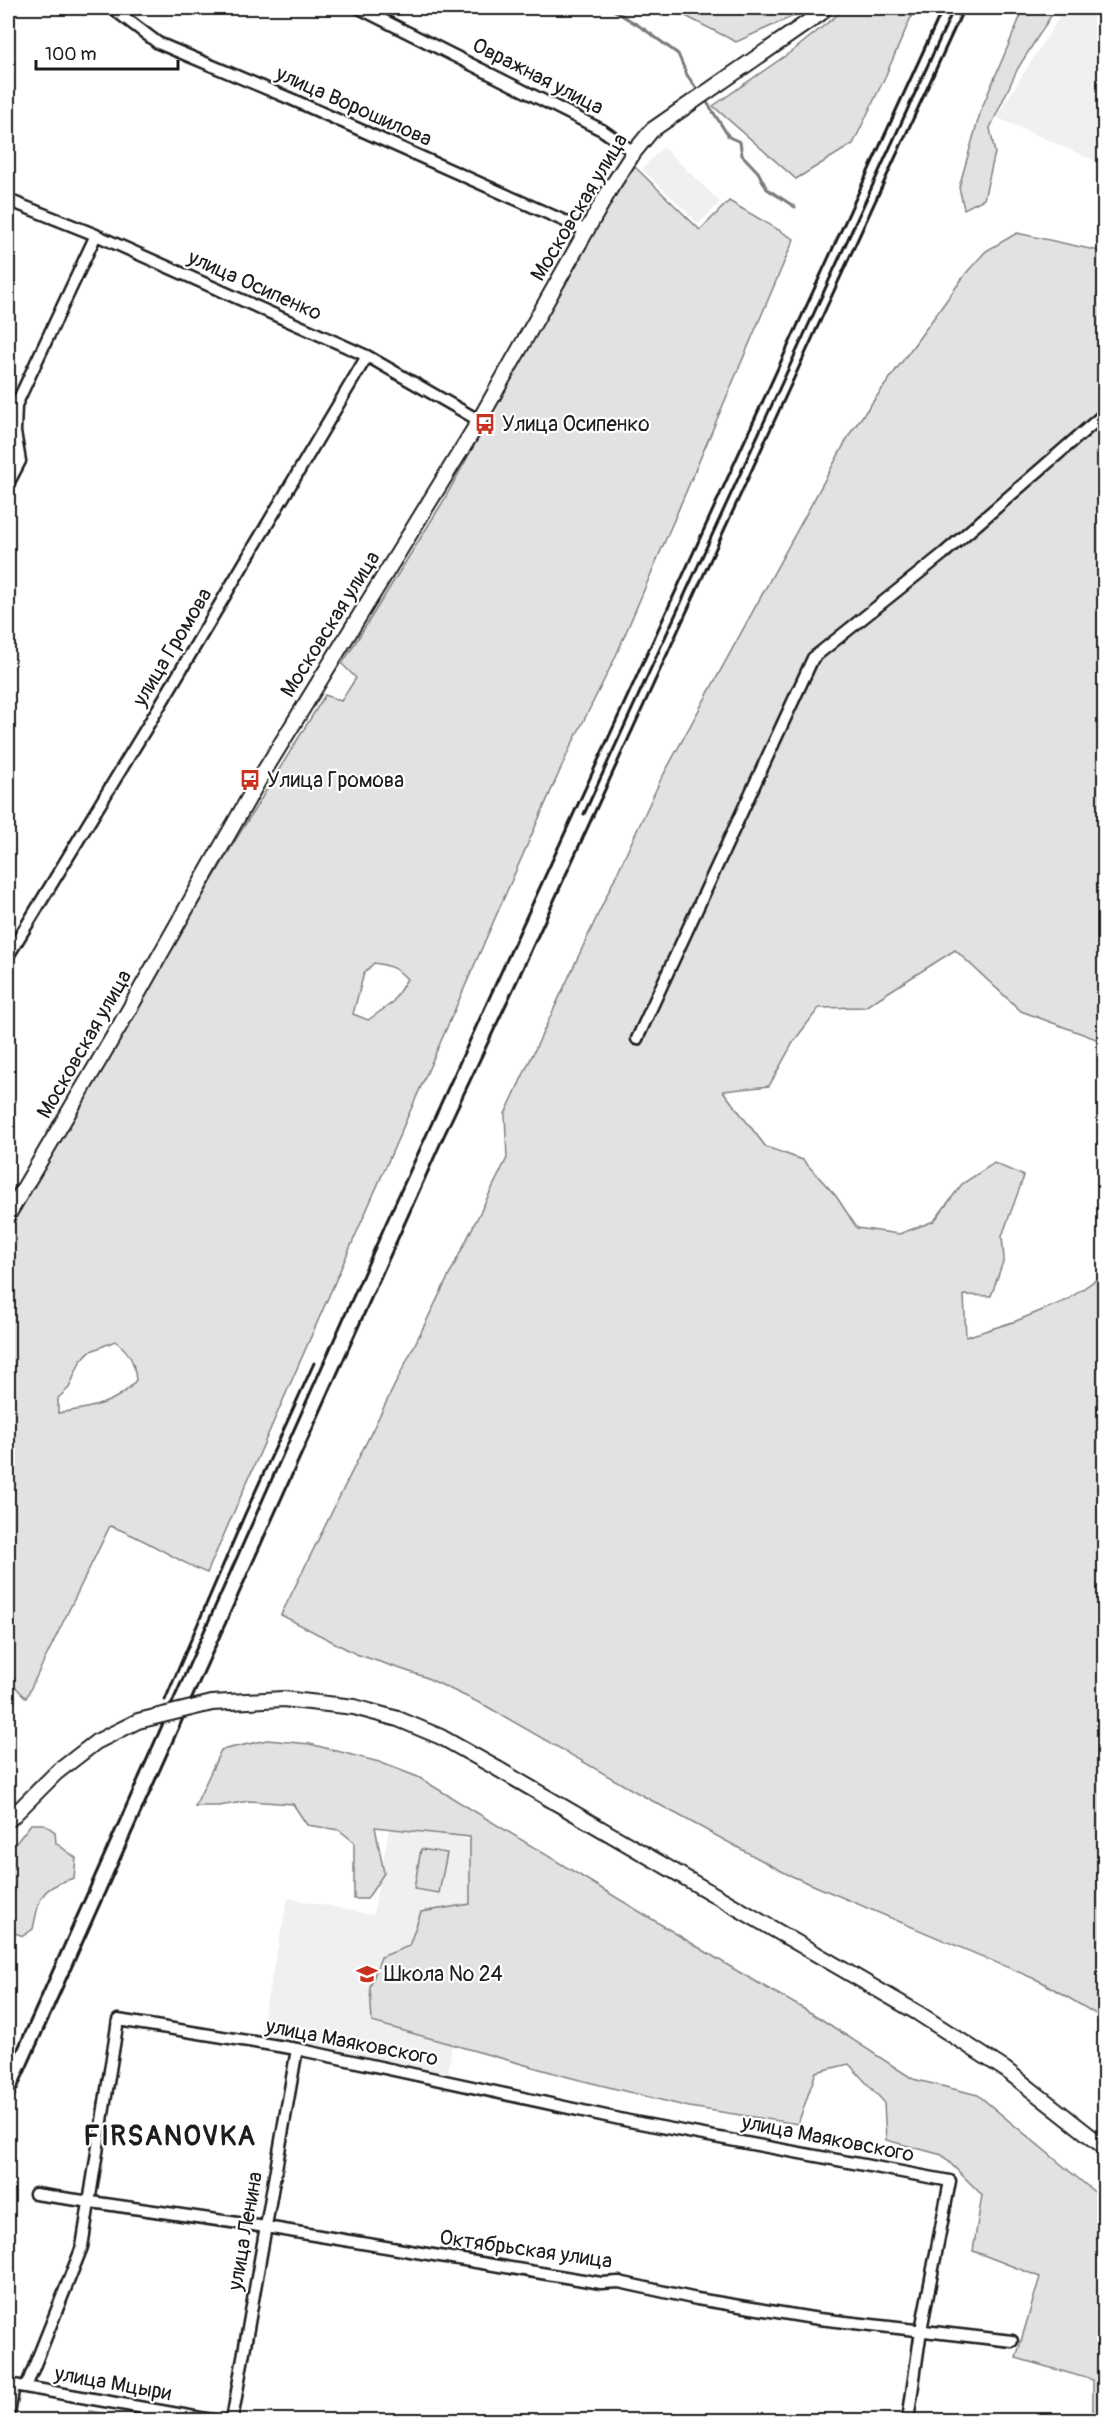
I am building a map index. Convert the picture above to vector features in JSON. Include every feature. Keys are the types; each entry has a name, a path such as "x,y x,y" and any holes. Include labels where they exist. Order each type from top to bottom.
{"street":[{"name":"улица Ворошилова","path":"112,8 158,43 291,99 587,231"},
{"name":"Овражная улица","path":"359,8 602,130 634,152"},
{"name":"Московская улица","path":"8,1215 126,1015 260,778 480,421 634,152 652,130 825,8"},
{"name":"улица Осипенко","path":"8,200 96,235 367,356 480,421"},
{"path":"8,484 20,461 15,432 16,405 96,235"},
{"name":"улица Громова","path":"8,956 367,356"},
{"path":"637,1040 813,658 980,523 1104,414"},
{"path":"8,1821 15,1810 56,1773 96,1742 138,1721 212,1703 282,1699 318,1701 354,1707 398,1719 430,1732 498,1769 918,2013 1006,2070 1104,2147"},
{"name":"улица Маяковского","path":"26,2387 82,2247 91,2203 118,2020 297,2049 627,2120 950,2181 921,2330"},
{"name":"улица Ленина","path":"232,2421 297,2049"},
{"name":"Октябрьская улица","path":"35,2194 266,2227 601,2283 619,2282 697,2299 819,2319 1012,2341"},
{"path":"908,2421 921,2330"},
{"path":"8,2421 11,2385"},
{"name":"улица Мцыри","path":"11,2385 212,2421"}],"shaded area":[{"path":"670,8 807,8 736,42"},
{"path":"846,8 915,8 853,144 796,179 713,106 795,49"},
{"path":"1024,8 1056,8 1018,68 990,128 995,153 984,199 964,209 959,187 981,110"},
{"path":"1065,8 1104,8 1104,165 996,117"},
{"path":"663,147 720,202 699,224 642,169"},
{"path":"633,165 700,230 729,201 794,239 615,658 569,750 207,1573 135,1536 110,1526 26,1698 8,1679 8,1230 235,841 325,695 341,701 356,678 342,664 441,505","holes":["374,963 392,968 407,979 392,1003 368,1020 353,1014 364,973","115,1341 130,1358 136,1380 121,1395 111,1400 91,1407 58,1413 58,1398 69,1388 80,1362 89,1352"]},
{"path":"1017,233 1104,252 1104,1042 1021,1011 955,950 865,1007 819,1008 794,1041 769,1086 723,1091 766,1147 803,1160 836,1196 857,1228 899,1234 934,1221 962,1184 994,1163 1024,1176 1002,1236 1004,1259 991,1296 964,1295 966,1337 1016,1321 1067,1300 1104,1274 1104,2019 1042,1982 787,1874 636,1792 486,1706 425,1677 356,1654 281,1615 507,1158 505,1114 660,781 851,432 967,272 986,251"},
{"path":"267,1740 310,1744 379,1762 418,1777 739,1972 818,2017 913,2079 978,2095 1104,2200 1104,2420 1093,2420 1093,2380 1016,2358 1040,2277 973,2251 982,2195 942,2155 886,2140 884,2102 849,2064 816,2072 798,2124 689,2107 572,2078 372,2022 370,1987 381,1957 409,1946 421,1912 470,1904 470,1837 375,1827 384,1873 367,1899 354,1899 354,1842 339,1830 307,1825 293,1804 249,1801 219,1806 195,1806 221,1750"},
{"path":"31,1824 44,1824 55,1832 56,1843 76,1858 74,1878 54,1886 43,1895 33,1929 23,1936 12,1932 8,1920 8,1853"},
{"name":"Школа № 24","path":"390,1824 479,1842 448,2074 260,2033 288,1898 373,1915"},
{"path":"421,1849 447,1853 439,1893 414,1889"},
{"path":"90,2411 139,2420 88,2420"}],"waterway":[{"path":"610,8 678,54 687,75 699,92"},
{"path":"705,99 729,137 740,142 742,155 758,172 767,189 795,207"}],"railway":[{"path":"8,2071 386,1223 943,8"},
{"path":"584,814 954,8"},
{"path":"8,2109 442,1140 964,8"},
{"path":"165,1700 245,1514 314,1363"}],"place":[{"name":"Улица Осипенко","path":"485,424"},
{"name":"Улица Громова","path":"250,780"},
{"name":"Школа № 24","path":"367,1974"}],"district":[{"name":"FIRSANOVKA","path":"170,2136"}]}
